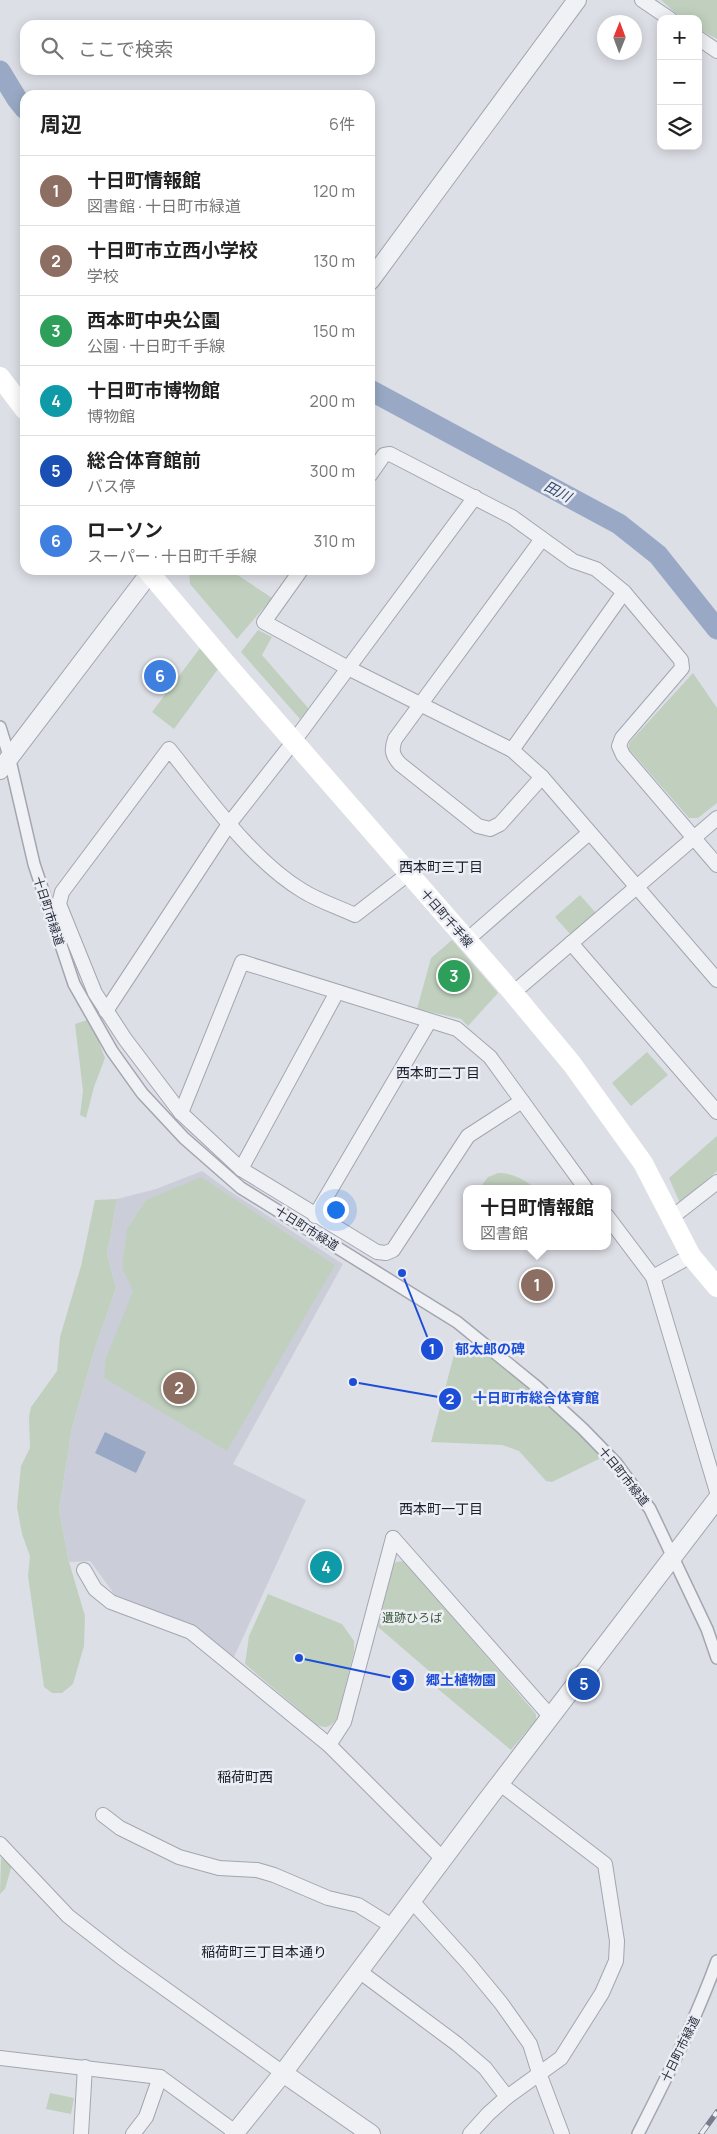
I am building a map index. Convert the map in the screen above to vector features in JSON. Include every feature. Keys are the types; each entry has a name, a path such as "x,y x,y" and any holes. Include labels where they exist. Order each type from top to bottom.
{"main road":[{"path":"0,377 20,403"},
{"name":"十日町千手線","path":"153,575 572,1064 643,1163 691,1256 717,1287"}],"street":[{"path":"375,274 577,0"},
{"path":"642,0 664,15"},
{"path":"702,41 717,51"},
{"path":"375,468 384,455 390,454 512,517 573,560 596,569 624,592 681,660 682,668 622,738 619,746 623,755 717,865"},
{"path":"106,1010 229,824 294,741 474,497"},
{"path":"542,539 395,738 392,748 394,756 400,764 478,826 490,829 500,824 542,778"},
{"path":"5,763 147,575"},
{"path":"297,575 264,622 348,668 512,750 542,778 717,980"},
{"path":"512,750 624,592"},
{"name":"十日町市緑道","path":"0,727 5,763 34,864 74,984 112,1052 142,1092 184,1138 241,1188 457,1322 546,1395 583,1429 616,1464 650,1509 707,1628 717,1658"},
{"path":"408,874 355,915 303,891 269,866 229,824 169,749 62,892 59,904 95,993 151,1075 182,1113 242,1169 315,1216 378,1252 386,1253 393,1250 468,1136 522,1101"},
{"path":"513,994 717,818"},
{"path":"467,940 589,833"},
{"path":"571,943 717,1112"},
{"path":"182,1113 242,962 429,1022 457,1029 490,1057 583,1185"},
{"path":"242,1169 337,992"},
{"path":"315,1216 429,1022"},
{"path":"671,1218 717,1182"},
{"path":"611,1221 653,1277 717,1492"},
{"path":"653,1277 691,1256"},
{"path":"0,2058 160,2077 234,2133 283,2073 499,1784 717,1499"},
{"path":"329,1745 344,1722 393,1538 551,1717"},
{"path":"84,1570 95,1589 111,1602 191,1632 329,1745 443,1859"},
{"path":"470,2134 507,2097 560,2058 602,1993 616,1961 617,1941 605,1864 499,1784"},
{"path":"104,1814 120,1828 179,1857 219,1868 257,1870 274,1875 328,1898 358,1905 392,1926"},
{"path":"0,1844 68,1916 122,1958 371,2134"},
{"path":"412,1900 501,2003 530,2044 562,2134"},
{"name":"十日町市緑道","path":"638,2134 701,2005 717,1961"},
{"path":"358,1971 457,2044 485,2068 507,2097"},
{"path":"80,2134 85,2067"},
{"path":"133,2134 146,2117 160,2077"}],"shaded area":[{"path":"202,1171 231,1192 343,1264 233,1464 306,1500 233,1659 194,1626 115,1595 90,1561 69,1562 59,1510 72,1428 95,1348 116,1288 107,1254 117,1199 156,1189"}],"green space":[{"path":"661,0 717,0 717,39 702,31 702,15 678,15"},
{"path":"189,575 238,575 272,598 237,639 190,584"},
{"path":"258,630 272,637 262,655 309,709 300,719 241,652"},
{"path":"200,648 218,669 174,729 152,712"},
{"path":"693,673 717,708 717,803 698,818 689,818 629,749 629,743"},
{"path":"580,895 596,913 571,935 555,917"},
{"path":"452,940 498,993 468,1026 461,1019 417,1009 431,958"},
{"path":"90,1019 105,1058 94,1087 86,1118 80,1115 83,1091 75,1024"},
{"path":"647,1052 668,1075 631,1106 612,1083"},
{"path":"717,1136 717,1171 680,1203 669,1178"},
{"path":"498,1173 509,1174 531,1185 482,1185 488,1177"},
{"path":"201,1177 335,1265 227,1451 104,1378 106,1358 133,1291 122,1268 127,1229 146,1200"},
{"path":"117,1199 107,1254 116,1288 95,1348 72,1428 59,1510 69,1562 85,1616 84,1646 73,1684 62,1693 52,1693 44,1687 28,1576 30,1556 22,1534 17,1507 21,1466 30,1448 29,1417 31,1407 57,1371 60,1337 81,1266 95,1200"},
{"path":"463,1340 469,1341 487,1354 521,1382 603,1457 552,1482 546,1481 519,1451 502,1445 431,1442 456,1347"},
{"name":"遺跡ひろば","path":"404,1561 536,1714 536,1720 511,1750 438,1689 443,1683 378,1627 393,1565 396,1562"},
{"path":"268,1594 342,1624 354,1641 354,1652 337,1718 328,1726 317,1725 245,1664 249,1636"},
{"path":"1,1858 12,1865 5,1889 0,1894"},
{"path":"50,2093 74,2098 71,2114 46,2109"}],"water":[{"path":"105,1432 146,1452 136,1473 95,1453"}],"waterway":[{"name":"田川","path":"0,71 20,103"},
{"name":"田川","path":"375,393 619,524 658,555 717,629"}],"railway":[{"path":"701,2134 717,2112"}],"place":[{"name":"ローソン","path":"160,676"},
{"name":"西本町中央公園","path":"454,976"},
{"name":"郁太郎の碑","path":"402,1273"},
{"name":"十日町情報館","path":"537,1285"},
{"name":"十日町市総合体育館","path":"353,1382"},
{"name":"十日町市立西小学校","path":"179,1388"},
{"name":"十日町市博物館","path":"326,1567"},
{"name":"郷土植物園","path":"299,1658"},
{"name":"総合体育館前","path":"584,1684"}],"district":[{"name":"西本町三丁目","path":"441,866"},
{"name":"西本町二丁目","path":"438,1072"},
{"name":"西本町一丁目","path":"441,1508"},
{"name":"稲荷町西","path":"245,1776"},
{"name":"稲荷町三丁目本通り","path":"264,1951"}]}
